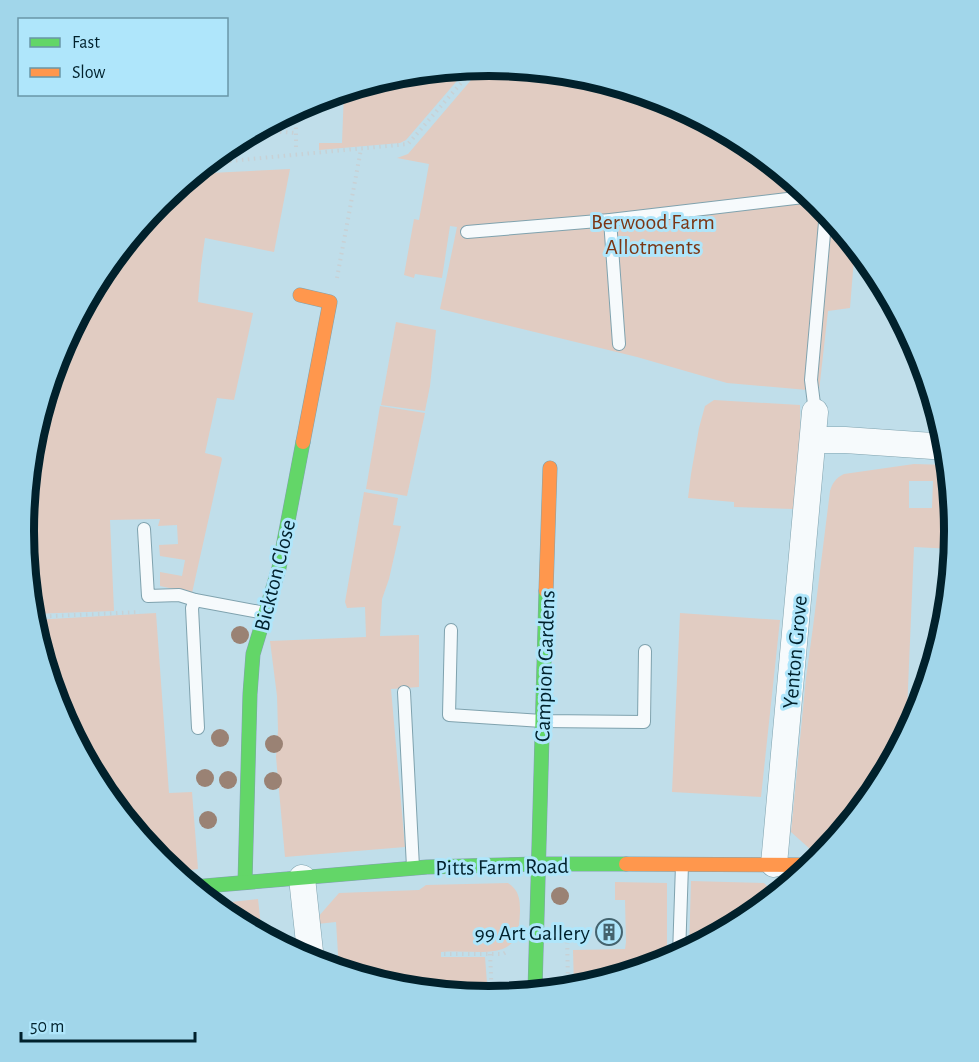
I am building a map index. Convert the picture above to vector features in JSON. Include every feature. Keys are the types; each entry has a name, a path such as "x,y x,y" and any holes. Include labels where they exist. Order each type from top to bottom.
{"street":[{"path":"300,295 330,302"},
{"name":"Bickton Close","path":"245,882 250,694 254,654 279,568 330,302"},
{"name":"Yenton Grove","path":"795,868 815,412"},
{"path":"814,440 937,446"},
{"name":"Campion Gardens","path":"535,983 550,468"},
{"name":"Pitts Farm Road","path":"205,886 413,868 538,864 682,864 795,868"},
{"path":"302,878 310,949"}],"lane":[{"path":"467,232 610,220 799,198"},
{"path":"610,220 619,344"},
{"path":"815,412 811,380 825,224"},
{"path":"144,530 148,597 179,595 266,613"},
{"path":"195,600 192,608 198,728"},
{"path":"451,630 449,715 542,721 644,722 645,651"},
{"path":"404,692 413,868"},
{"path":"679,944 682,864"}],"path":[{"path":"230,158 230,161 408,144 466,77"},
{"path":"296,119 296,147"},
{"path":"273,131 296,133"},
{"path":"330,302 340,269 361,149"},
{"path":"444,954 503,954 512,949"},
{"path":"490,954 492,986"}],"green space":[{"path":"460,77 406,140 400,143 319,150 319,143 342,143 344,100 401,85"},
{"name":"Berwood Farm Allotments","path":"474,77 549,80 607,92 664,111 717,137 790,189 832,231 854,259 850,308 828,311 819,391 727,383 637,357 440,309 457,227 450,226 442,278 415,274 414,278 404,275 414,219 419,220 429,164 397,158 408,154"},
{"path":"290,169 274,252 205,238 198,302 253,313 234,400 217,398 205,453 222,459 192,593 160,586 160,572 182,576 185,560 160,556 159,545 178,544 177,525 158,526 160,519 110,520 114,611 42,614 35,561 34,531 38,472 50,413 69,357 95,303 111,278 147,231 189,189 210,172"},
{"path":"396,322 436,330 425,411 381,405"},
{"path":"714,400 800,405 799,457 793,509 734,507 734,502 688,498 699,428 705,406"},
{"path":"380,406 425,413 407,496 366,489"},
{"path":"914,464 940,465 944,501 944,549 914,547 907,712 898,732 884,759 850,808 815,849 810,849 791,832 806,678 830,491 839,477 844,474","holes":["909,481 933,481 932,508 909,508"]},
{"path":"364,492 398,498 393,525 401,526 382,599 380,636 419,635 419,687 391,689 405,847 285,857 276,757 277,696 270,641 366,637 365,607 347,608 345,602"},
{"path":"156,613 169,793 192,792 198,869 186,871 168,853 147,831 111,784 81,732 69,705 50,649 43,619"},
{"path":"680,613 780,620 761,797 672,792"},
{"path":"691,881 764,883 770,889 717,925 689,940"},
{"path":"615,882 667,883 667,950 636,962 574,978 573,950 625,949 625,900 615,900"},
{"path":"508,883 517,892 520,903 518,930 513,942 508,946 483,952 441,952 441,957 485,957 487,986 430,982 343,962 338,960 336,922 317,924 318,917 339,893 419,890 426,885"},
{"path":"258,899 261,924 237,909 228,902"}],"traffic: fast":[{"path":"245,882 253,654 279,568 303,442"},
{"path":"535,983 546,591"},
{"path":"205,886 427,867 626,864"}],"traffic: slow":[{"path":"300,295 330,302 303,442"},
{"path":"546,591 550,468"},
{"path":"626,864 798,865"}],"place":[{"name":"99 Art Gallery","path":"609,932"}]}
